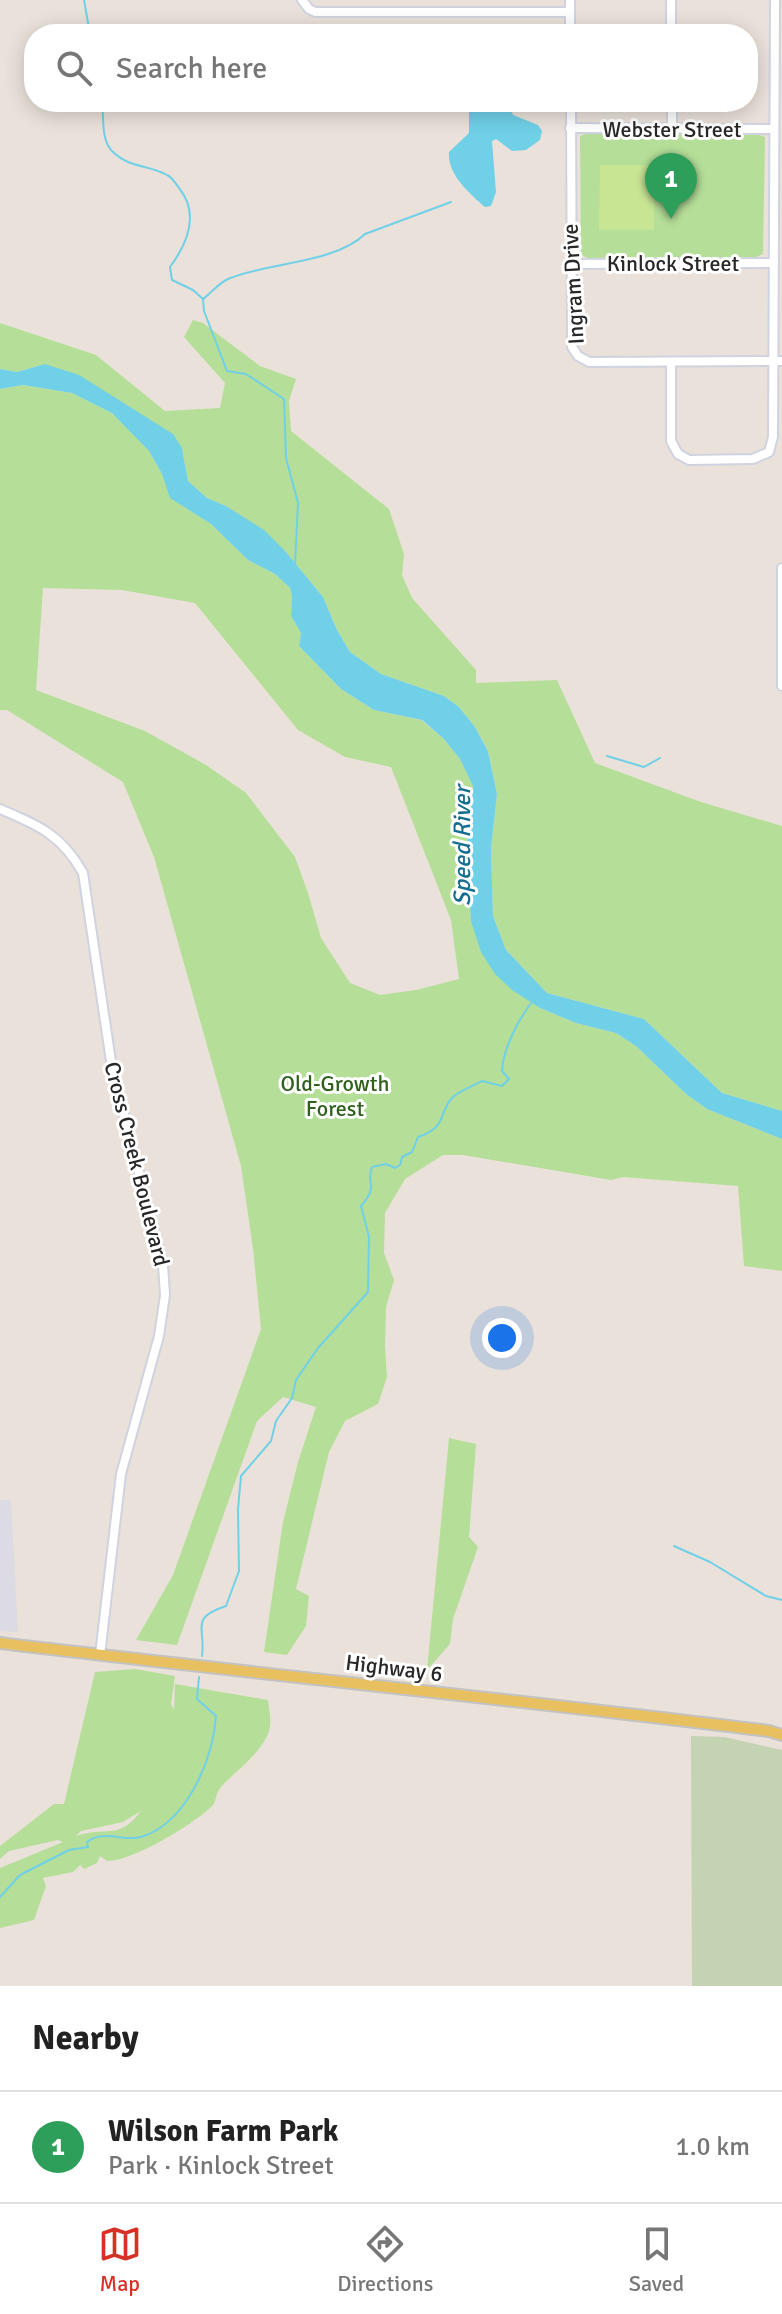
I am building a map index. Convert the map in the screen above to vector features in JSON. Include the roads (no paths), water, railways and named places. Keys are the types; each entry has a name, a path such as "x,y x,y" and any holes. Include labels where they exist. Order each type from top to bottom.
{"main road":[{"name":"Highway 6","path":"0,1643 683,1719 782,1735"}],"street":[{"path":"302,0 309,9 317,12 570,12"},
{"path":"570,0 570,24"},
{"path":"671,0 671,24"},
{"path":"671,362 671,441 676,452 689,460 756,459 769,452 773,438 778,361 774,263 778,189 773,129 778,56 775,0"},
{"name":"Ingram Drive","path":"571,112 572,347 578,356 589,362 778,361"},
{"path":"672,112 672,130"},
{"name":"Webster Street","path":"570,128 773,129"},
{"name":"Kinlock Street","path":"571,264 774,263"},
{"path":"782,568 782,686"},
{"name":"Cross Creek Boulevard","path":"0,809 34,823 56,837 72,853 83,873 112,1068 163,1265 165,1295 159,1336 121,1474 100,1655"}],"water":[{"path":"469,112 512,112 538,125 542,131 540,140 526,150 512,151 496,139 492,141 496,192 491,206 485,207 466,190 449,160 449,152 469,133"},
{"path":"45,364 79,375 173,434 182,448 188,481 207,498 264,530 286,552 323,597 350,652 381,674 444,696 459,707 475,727 488,751 497,794 491,849 493,916 506,950 547,993 644,1019 722,1093 782,1111 782,1139 707,1109 686,1094 636,1046 616,1033 576,1023 540,1008 512,990 495,974 481,952 471,921 466,854 473,786 460,759 443,738 422,720 374,710 341,689 299,646 301,633 291,616 290,588 275,574 248,560 211,524 170,498 162,474 149,451 112,413 72,393 23,385 0,389 0,369 17,372"}],"waterway":[{"path":"84,0 88,24"},
{"path":"103,112 104,133 111,150 125,160 169,176 185,198 189,208 189,229 182,249 170,267 172,280 193,290 203,299 204,311 227,371 246,374 284,399 286,458 298,503 295,564"},
{"path":"203,299 228,279 336,251 365,234 451,202"},
{"path":"607,756 644,767 660,758"},
{"path":"202,1656 203,1620 226,1606 239,1571 241,1476 271,1441 276,1421 292,1398 296,1380 318,1348 368,1292 369,1237 361,1206 370,1193 372,1167 386,1164 395,1168 400,1165 402,1157 412,1152 418,1137 434,1129 458,1093 482,1081 502,1086 509,1079 502,1071 505,1053 532,1002"},
{"path":"674,1546 710,1562 766,1596 782,1600"},
{"path":"0,1897 20,1875 69,1850 88,1847 87,1842 93,1838 141,1837 172,1818 195,1787 214,1733 216,1716 197,1699 199,1677"}],"place":[{"name":"Wilson Farm Park","path":"671,219"}],"water label":[{"name":"Speed River","path":"462,846"}],"park label":[{"name":"Old-Growth Forest","path":"335,1096"}]}
